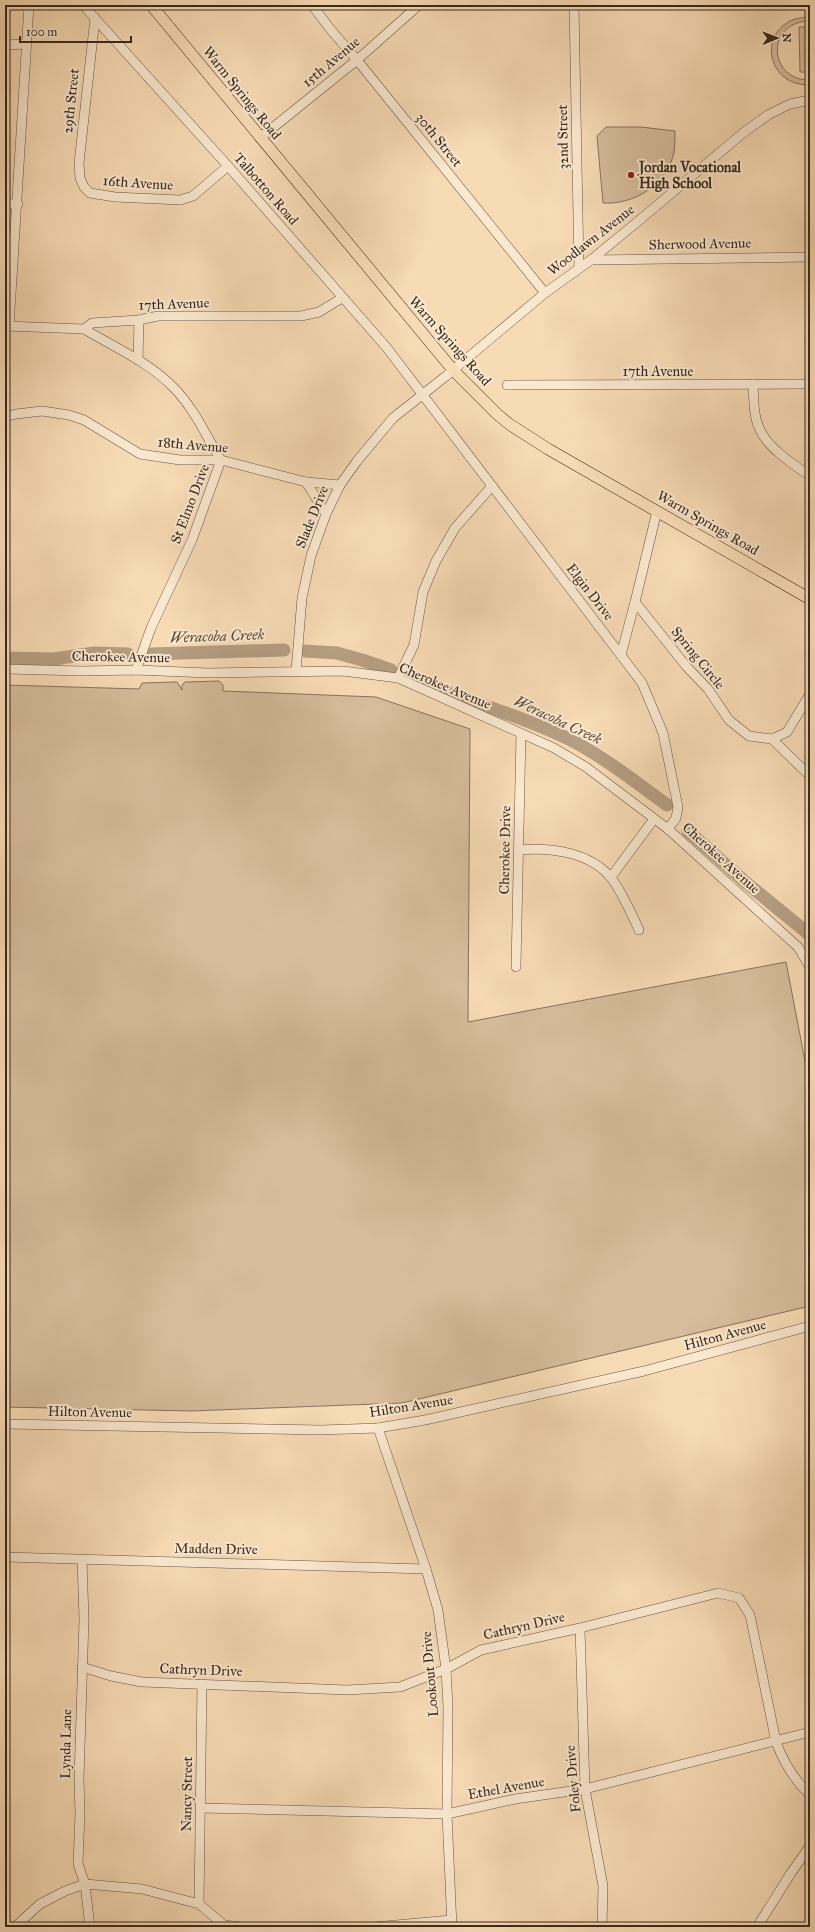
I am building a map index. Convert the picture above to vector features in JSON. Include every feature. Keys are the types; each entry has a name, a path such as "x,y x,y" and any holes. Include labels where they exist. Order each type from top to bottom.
{"main road":[{"name":"Warm Springs Road","path":"150,5 453,370 509,424 548,449 810,599"}],"street":[{"path":"7,326 18,204 29,5"},
{"name":"Talbotton Road","path":"83,5 228,166 387,348 423,395"},
{"name":"30th Street","path":"312,5 545,293"},
{"name":"15th Avenue","path":"260,138 357,60 419,5"},
{"name":"32nd Street","path":"574,5 579,268"},
{"name":"29th Street","path":"84,187 80,178 79,164 95,18"},
{"path":"5,45 26,44"},
{"name":"Woodlawn Avenue","path":"453,370 545,293 591,260 743,133 768,115 790,104 810,100"},
{"name":"16th Avenue","path":"84,187 90,193 115,197 180,200 193,196 228,166"},
{"path":"5,204 18,204"},
{"name":"Sherwood Avenue","path":"591,260 810,257"},
{"name":"17th Avenue","path":"7,326 84,329 92,323 139,320 158,316 301,316 319,312 342,298"},
{"path":"138,360 139,320"},
{"name":"St Elmo Drive","path":"84,329 138,360 174,388 196,417 221,460 192,540 151,628 136,670"},
{"name":"Slade Drive","path":"296,671 302,598 311,556 326,514 340,485 357,461 393,418 453,370"},
{"path":"752,384 755,413 760,431 788,461 810,476"},
{"name":"17th Avenue","path":"507,385 810,384"},
{"name":"Elgin Drive","path":"423,395 642,683 663,733 678,807 676,818 668,829"},
{"name":"18th Avenue","path":"5,417 16,414 42,411 69,415 84,420 140,454 180,460 221,460 306,482 340,485"},
{"path":"306,482 326,514"},
{"path":"398,678 414,645 423,592 436,561 456,528 492,486"},
{"path":"621,655 657,511"},
{"name":"Spring Circle","path":"634,602 686,666 708,689 729,720 749,736 772,739"},
{"name":"Cherokee Avenue","path":"5,669 82,671 136,670 208,673 343,671 398,678 554,748 575,760 668,829 798,947 810,967"},
{"path":"810,694 786,732 772,739 810,776"},
{"name":"Cherokee Drive","path":"516,967 521,734"},
{"path":"611,877 654,820"},
{"path":"519,850 538,848 582,858 593,863 611,877 626,903 638,930"},
{"name":"Hilton Avenue","path":"5,1424 321,1430 378,1428 425,1420 644,1371 810,1326"},
{"name":"Lookout Drive","path":"378,1428 426,1569 438,1610 446,1668 448,1707 447,1814 452,1924"},
{"name":"Madden Drive","path":"5,1557 426,1569"},
{"name":"Lynda Lane","path":"82,1560 84,1619 78,1864 85,1884 90,1927"},
{"name":"Cathryn Drive","path":"82,1667 111,1676 142,1682 347,1690 400,1687 446,1668 481,1650 580,1628 718,1593 739,1598 750,1615 776,1742 782,1760 796,1782 810,1795"},
{"name":"Foley Drive","path":"580,1628 585,1789 603,1886 602,1927"},
{"name":"Nancy Street","path":"199,1904 202,1684"},
{"name":"Ethel Avenue","path":"201,1808 447,1814 515,1799 585,1789 776,1742 810,1732"},
{"path":"757,1927 810,1846"},
{"path":"12,1927 17,1925 40,1904 65,1891 85,1884 142,1889 199,1904 225,1926 240,1927"},
{"path":"374,1927 452,1924"}],"shaded area":[{"path":"810,17 810,21 795,24 785,31 779,40 777,51 780,62 786,71 796,78 810,80 810,85 793,82 781,75 774,64 771,51 774,39 781,28 793,20"},
{"path":"799,27 810,27 810,72 800,72"},
{"path":"606,127 641,127 675,131 674,153 664,175 647,191 626,201 603,203 597,136"},
{"path":"219,681 223,685 223,691 376,697 470,729 468,1022 786,962 810,1087 810,1306 402,1403 191,1411 5,1407 5,685 139,689 142,683 177,682 182,690 182,685 185,682"}],"waterway":[{"name":"Weracoba Creek","path":"151,654 284,650"},
{"name":"Weracoba Creek","path":"305,651 337,653 391,670"},
{"name":"Weracoba Creek","path":"5,658 54,659 94,653 128,654"},
{"name":"Weracoba Creek","path":"407,677 440,690"},
{"name":"Weracoba Creek","path":"448,693 526,720 571,740 608,762 667,805"},
{"name":"Weracoba Creek","path":"688,831 744,881 810,935"}],"place":[{"name":"Jordan Vocational High School","path":"631,175"}]}
